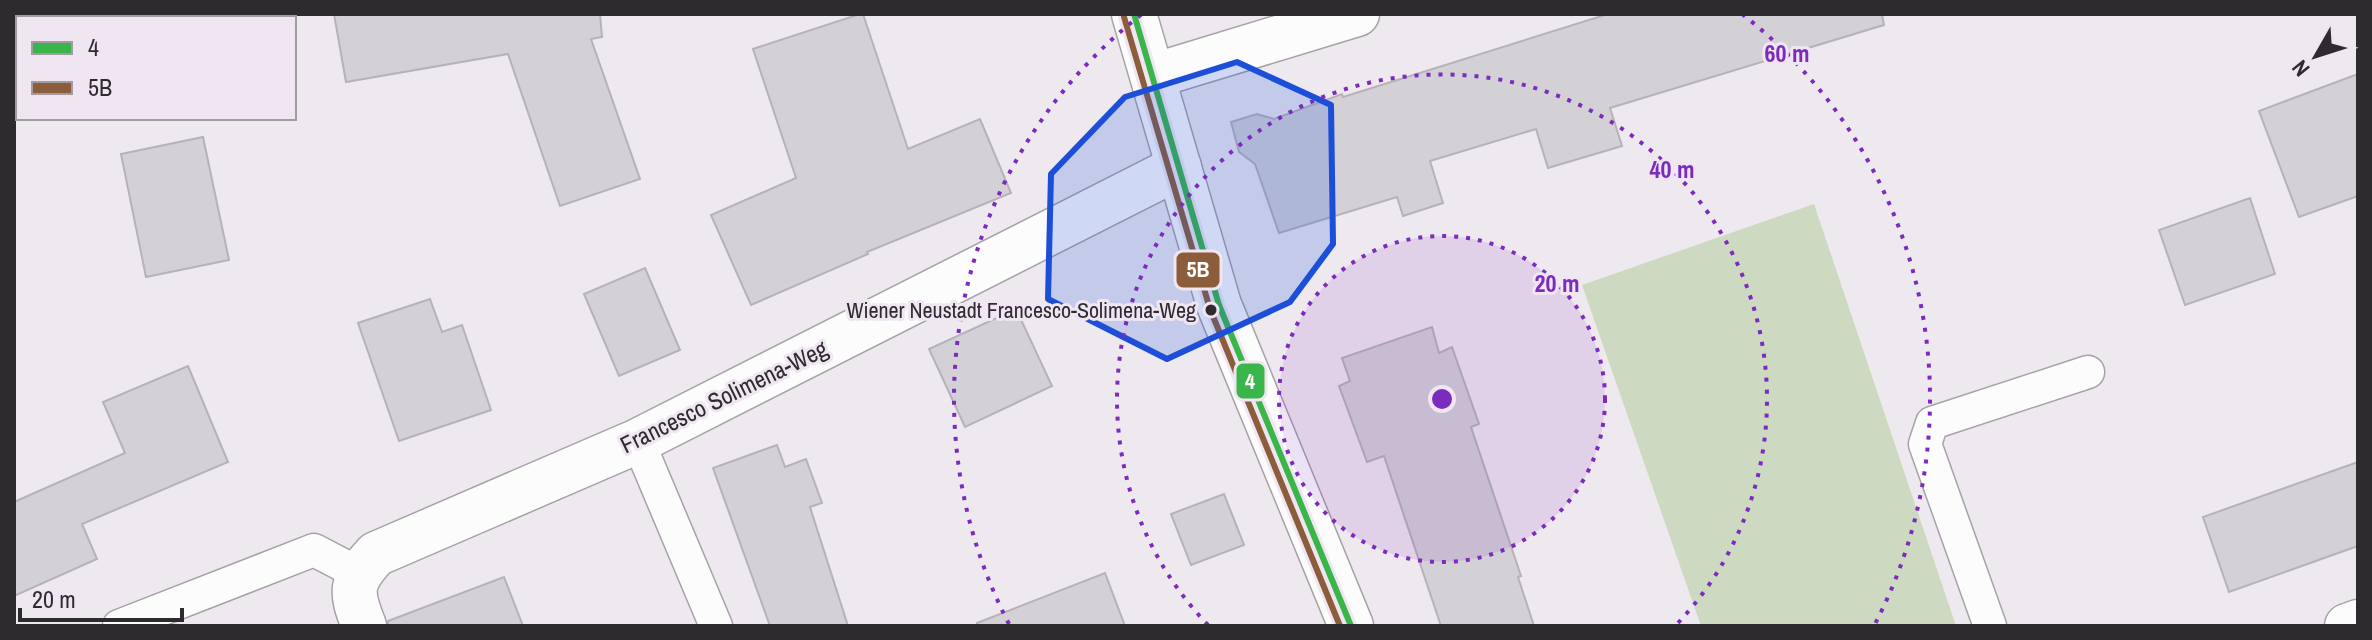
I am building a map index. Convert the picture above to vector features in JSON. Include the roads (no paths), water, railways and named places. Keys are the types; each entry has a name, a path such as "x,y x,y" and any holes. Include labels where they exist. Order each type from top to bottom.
{"street":[{"path":"1134,14 1219,305 1351,626"},
{"path":"1153,76 1357,14"},
{"name":"Francesco Solimena-Weg","path":"358,573 376,554 638,441 1179,167"},
{"path":"358,573 353,599 364,626"},
{"path":"2347,626 2358,622"}],"lane":[{"path":"1990,626 1925,444 1932,423 2088,372"},
{"path":"638,441 716,626"},
{"path":"119,626 314,550 358,573"}],"place":[{"name":"Wiener Neustadt Francesco-Solimena-Weg","path":"1211,310"}]}
